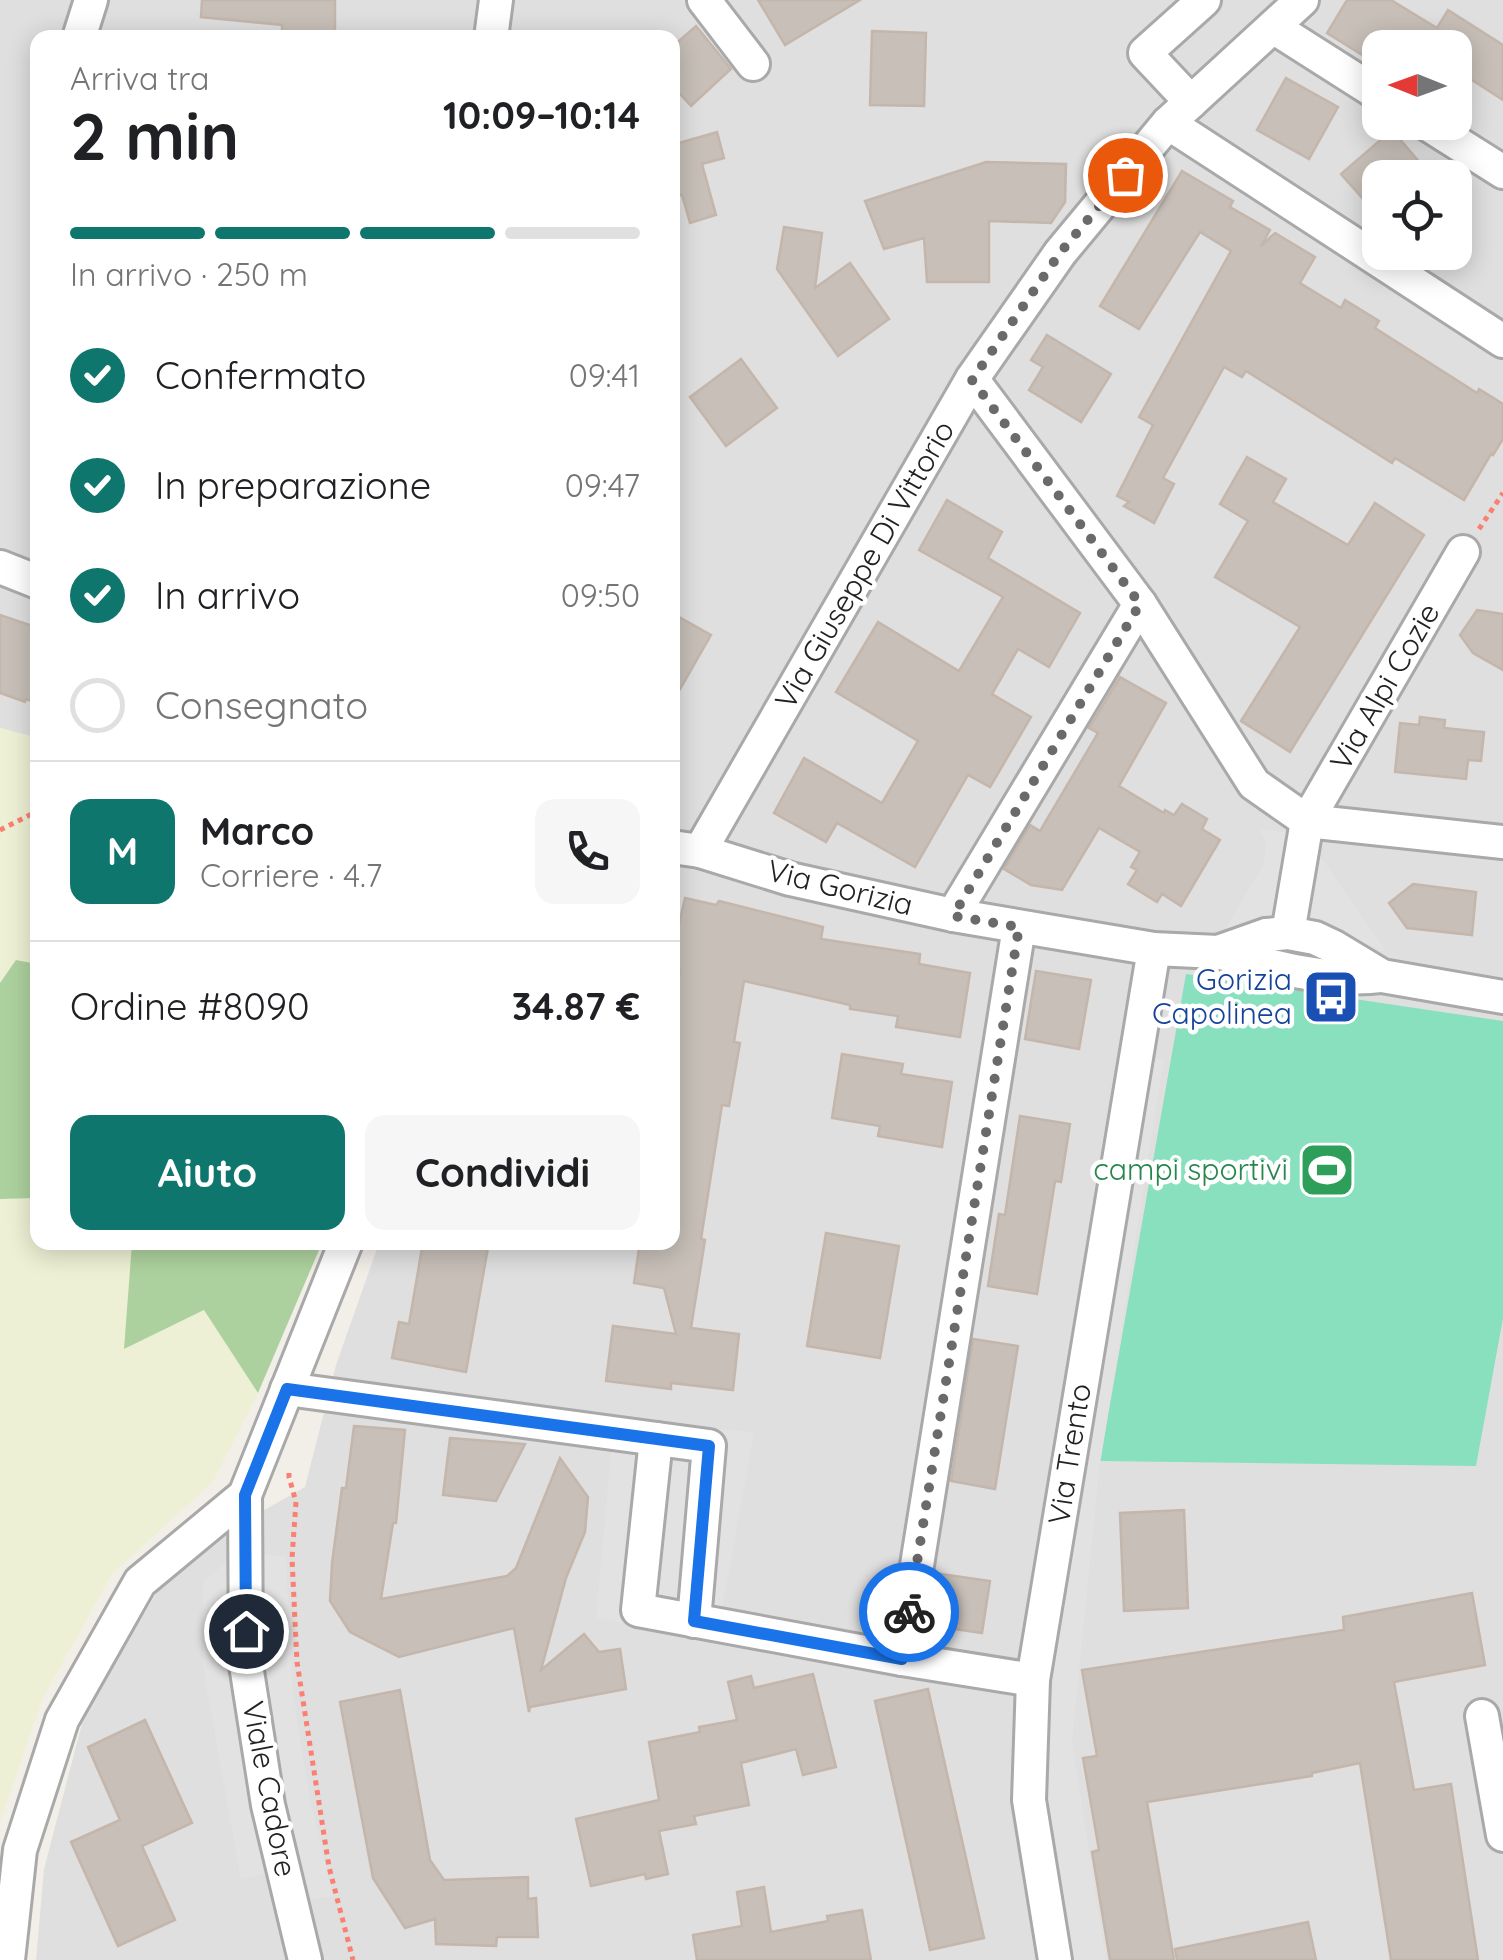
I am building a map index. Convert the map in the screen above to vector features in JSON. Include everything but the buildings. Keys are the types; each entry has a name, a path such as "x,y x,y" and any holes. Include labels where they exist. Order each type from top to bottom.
{"street":[{"path":"82,30 91,0"},
{"path":"492,30 496,0"},
{"path":"704,0 753,64"},
{"path":"1204,0 1145,54 1179,113 1503,341"},
{"name":"Via Giuseppe Di Vittorio","path":"686,849 972,380 1060,253 1179,113 1302,0"},
{"path":"1272,27 1362,84"},
{"path":"1452,140 1503,172"},
{"path":"972,380 1140,604 1254,784 1307,821 1503,842"},
{"name":"Via Alpi Cozie","path":"1307,821 1463,552"},
{"path":"0,567 30,571"},
{"path":"953,916 1140,604"},
{"path":"1288,933 1307,821"},
{"name":"Via Gorizia","path":"686,849 953,916 1154,949 1218,952 1266,935 1288,933 1334,946 1382,976 1503,996"},
{"path":"902,1659 1019,927"},
{"name":"Via Trento","path":"1055,1960 1029,1800 1033,1680 1154,949"},
{"path":"1218,952 1261,964 1356,980 1382,976"},
{"path":"8,1960 20,1850 62,1720 140,1582 245,1495 343,1250"},
{"path":"287,1389 709,1446 694,1621"},
{"path":"656,1439 638,1610 1033,1680"},
{"name":"Viale Cadore","path":"245,1495 246,1665 268,1804 305,1960"},
{"path":"1482,1716 1503,1835"}],"path":[{"path":"1463,552 1503,493"},
{"path":"0,830 30,815"},
{"path":"292,1460 288,1477 296,1502 292,1558 297,1662 329,1866 353,1960"}],"shaded area":[{"path":"0,0 1503,0 1503,1960 36,1960 44,1869 85,1712 177,1559 305,1487 336,1365 377,1250 680,1250 680,30 30,30 30,736 0,728"},
{"path":"1258,829 1323,837 1324,844 1318,853 1387,953 1306,919 1250,924 1223,933 1264,864 1266,840"},
{"path":"1164,1059 1099,1471 1072,1742 1106,1960 1066,1960 1038,1794 1040,1681 1142,1061"},
{"path":"614,1420 754,1432 717,1638 596,1618"},
{"path":"260,1554 286,1557 292,1685 308,1790 333,1896 307,1900 282,1795 264,1685"},
{"path":"226,1563 229,1666 240,1749 267,1873 241,1880 203,1667 203,1581"}],"green space":[{"path":"0,728 30,736 30,963 16,960 0,983"},
{"path":"16,960 30,963 30,1198 0,1199 0,983"},
{"name":"campi sportivi","path":"1186,974 1503,1021 1503,1318 1476,1466 1100,1461"},
{"path":"30,1198 30,1250 132,1250 125,1348 205,1310 258,1393 213,1482 112,1574 43,1698 0,1822 0,1199"},
{"path":"131,1250 319,1250 258,1393 204,1310 124,1349"}],"way so far":[{"path":"909,1612 1019,927 953,916 1140,604 972,380 1060,253 1125,175"}],"place":[{"name":"Gorizia Capolinea","path":"1331,997"},
{"name":"campi sportivi","path":"1327,1170"}],"route":[{"path":"246,1631 245,1495 287,1389 709,1446 694,1621 902,1659 909,1612"}]}
